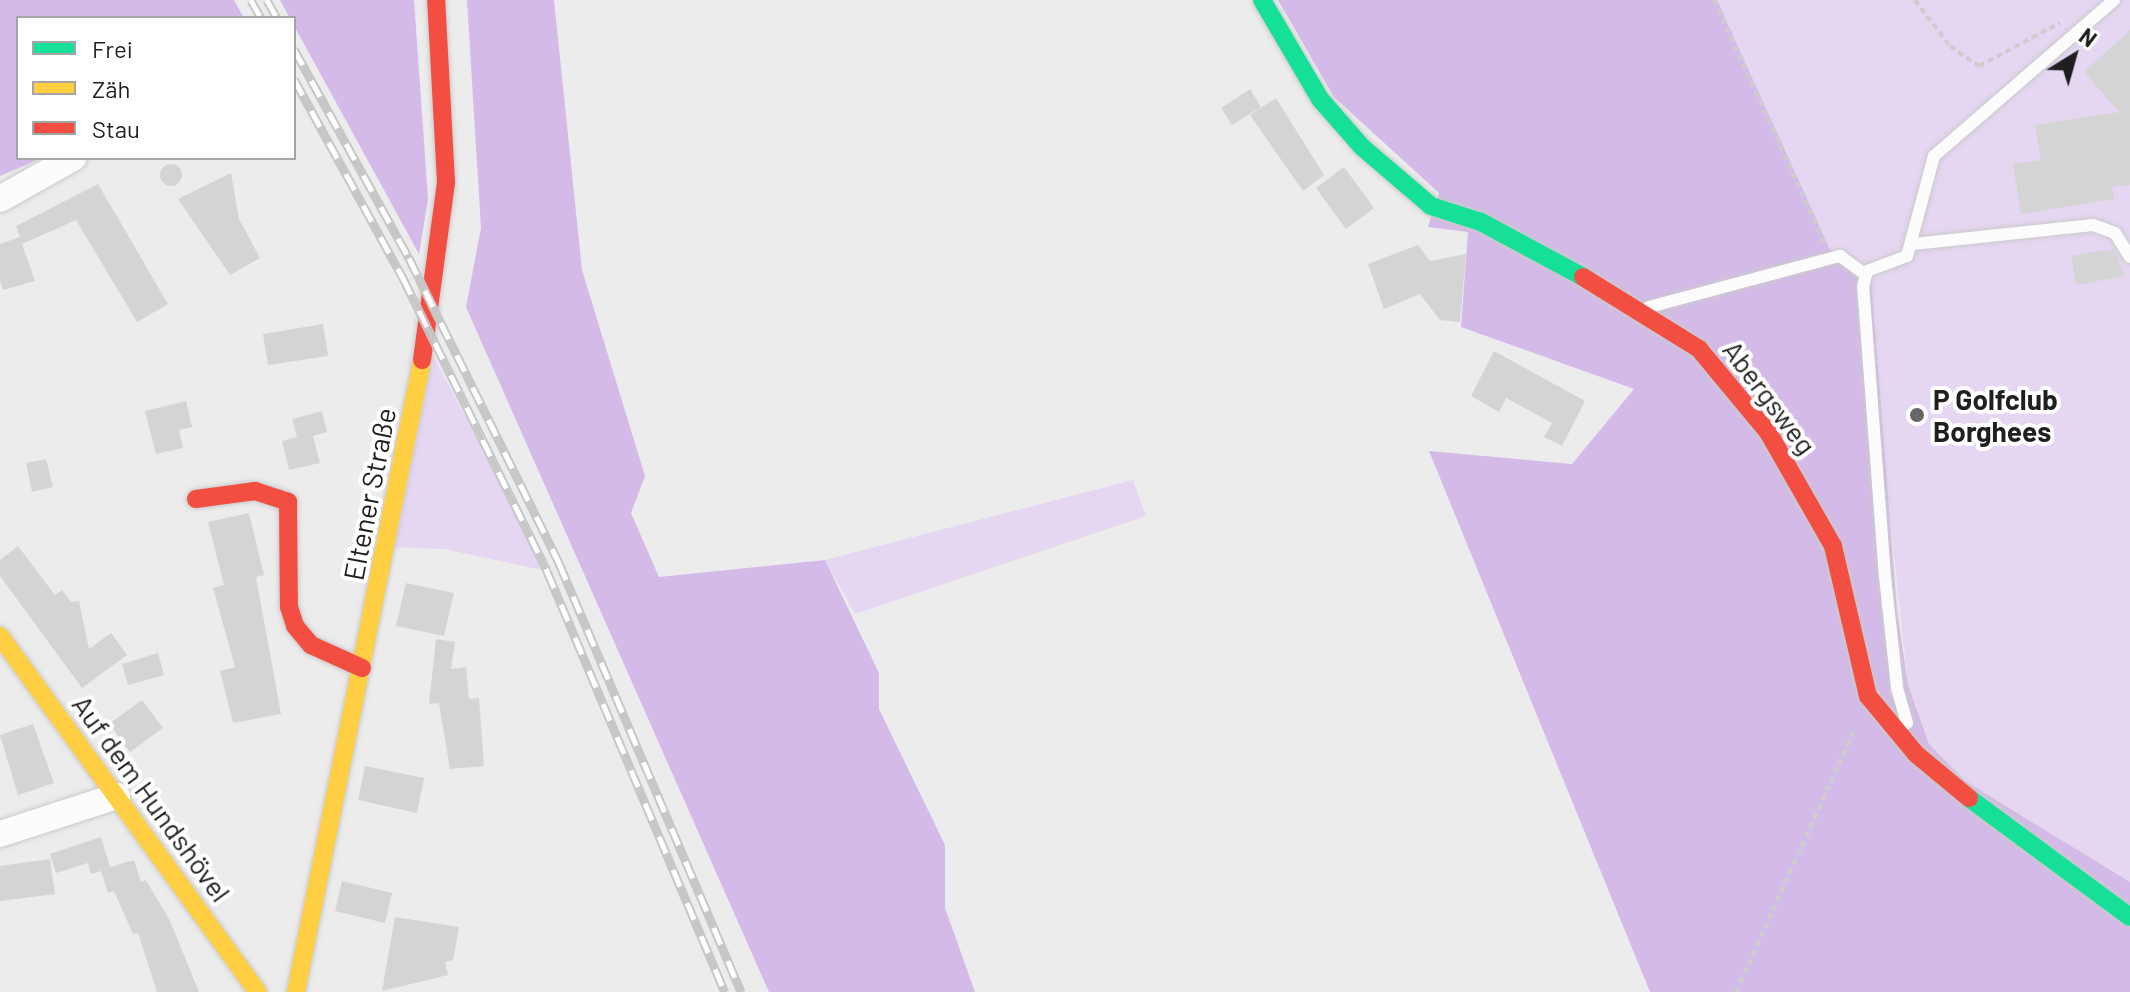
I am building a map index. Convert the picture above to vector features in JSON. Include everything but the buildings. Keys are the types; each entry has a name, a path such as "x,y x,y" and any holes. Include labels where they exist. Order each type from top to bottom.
{"street":[{"name":"Eltener Straße","path":"296,992 416,399 446,182 436,0"},
{"name":"Abergsweg","path":"1262,0 1320,99 1362,147 1431,206 1481,222 1642,309 1699,349 1768,432 1833,546 1868,696 1916,754 2130,917"},
{"path":"0,199 69,160"},
{"path":"196,499 255,491 288,502 289,607 295,626 311,645 362,668"},
{"name":"Auf dem Hundshövel","path":"0,636 258,992"},
{"path":"0,834 117,796"}],"lane":[{"path":"1866,275 1907,256 1913,244 1934,156 2114,0"},
{"path":"1913,244 2093,225 2115,233 2130,257"},
{"path":"1642,309 1840,256 1866,275"},
{"path":"1866,275 1887,592 1897,687 1916,754"}],"path":[{"path":"1714,0 1813,221 1840,256"},
{"path":"1915,0 1950,46 1979,66 2053,25 2071,20 2086,25"},
{"path":"1736,992 1868,696"}],"shaded area":[{"path":"0,0 234,0 243,16 16,16 16,160 37,160 0,176"},
{"path":"280,0 414,0 428,199 419,254 296,29 296,16 289,16"},
{"path":"467,0 554,0 582,270 645,476 631,513 659,577 825,560 879,673 879,709 945,845 945,908 975,992 769,992 466,307 481,228"},
{"path":"1278,0 1717,0 1833,256 1871,279 1897,611 1908,685 1929,744 1965,781 2130,882 2130,992 1650,992 1429,451 1572,464 1634,389 1461,327 1468,232 1428,227 1439,193 1334,97"},
{"path":"1717,0 2130,0 2130,882 1965,781 1929,744 1908,685 1887,489 1833,256"},
{"path":"426,342 547,571 444,549 388,547"},
{"path":"1133,480 1146,516 855,614 825,560"}],"railway":[{"path":"251,0 260,16"},
{"path":"267,0 276,16"},
{"path":"296,53 409,258 559,563 741,992"},
{"path":"296,83 403,278 547,571 725,992"}],"traffic: fast":[{"path":"1262,0 1320,99 1362,147 1431,206 1481,222 1583,277"},
{"path":"1969,798 2130,917"}],"traffic: slow":[{"path":"296,992 422,360"},
{"path":"0,636 258,992"}],"traffic: jam":[{"path":"422,360 446,182 436,0"},
{"path":"1583,277 1699,349 1768,432 1833,546 1868,696 1916,754 1969,798"},
{"path":"196,499 255,491 288,502 289,607 295,626 311,645 362,668"}],"place":[{"name":"P Golfclub Borghees","path":"1917,415"}]}
